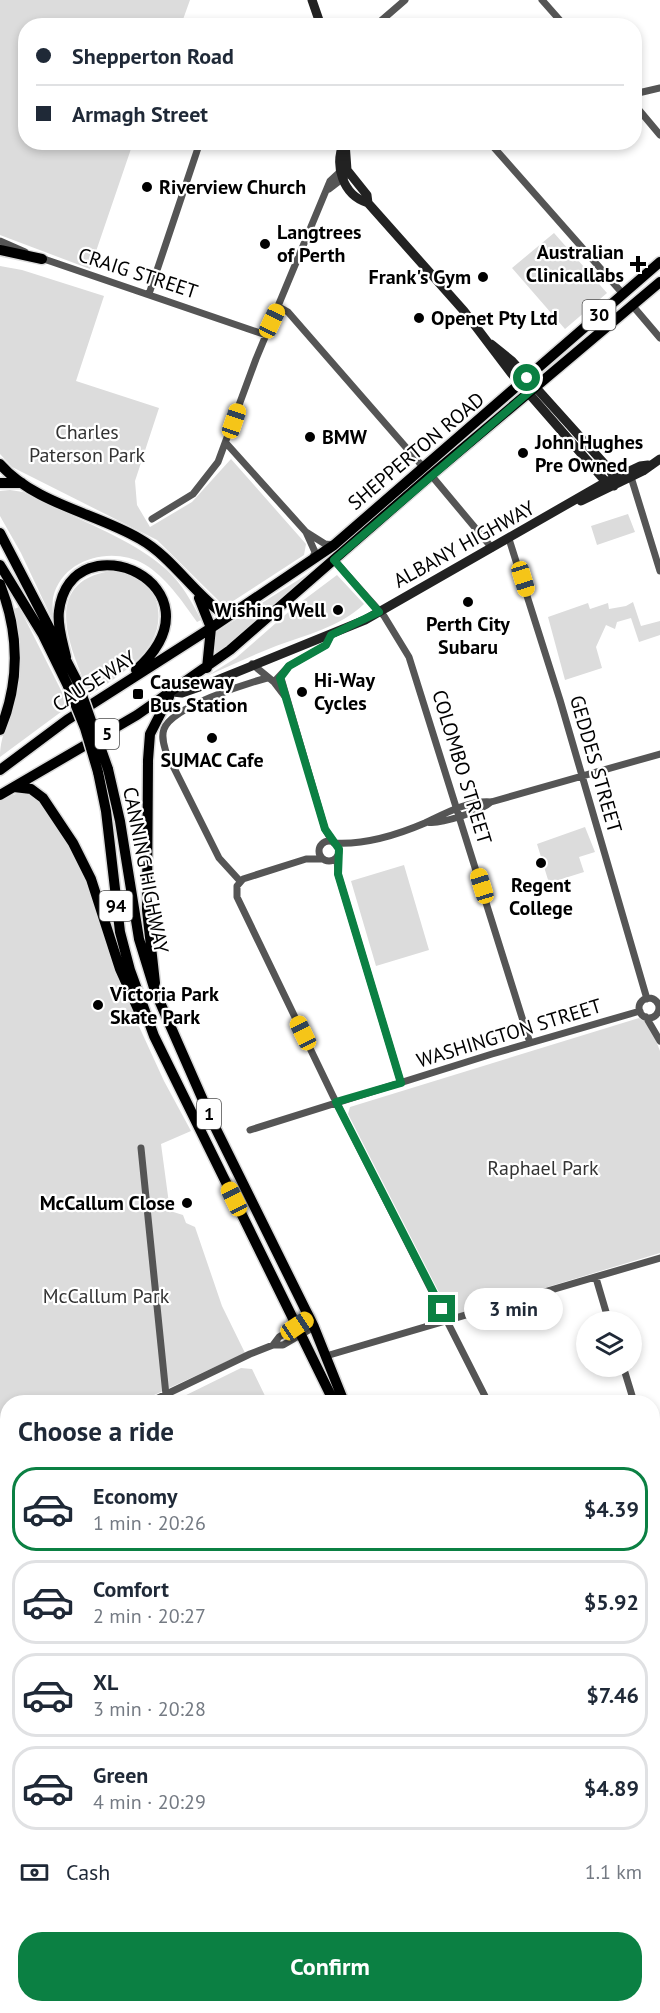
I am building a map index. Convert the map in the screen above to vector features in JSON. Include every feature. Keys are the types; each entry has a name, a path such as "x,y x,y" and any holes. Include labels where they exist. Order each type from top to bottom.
{"main road":[{"path":"312,0 318,18"},
{"path":"340,150 338,155 344,173 361,201 368,203 612,482"},
{"path":"0,250 42,259"},
{"name":"SHEPPERTON ROAD","path":"528,386 623,294 660,262"},
{"name":"SHEPPERTON ROAD","path":"207,668 334,560 428,472 528,386 660,282"},
{"name":"ALBANY HIGHWAY","path":"612,482 631,477 660,459"},
{"path":"0,464 22,483 140,539 161,556 198,595 218,610 225,613 236,612"},
{"name":"ALBANY HIGHWAY","path":"172,693 182,693 205,685 252,664 331,635 379,612 573,503 587,500 640,466 648,465"},
{"name":"SHEPPERTON ROAD","path":"212,628 310,562 428,472"},
{"path":"0,483 22,483"},
{"path":"0,533 66,657"},
{"name":"94","path":"0,565 73,684 85,728 103,771"},
{"path":"73,684 59,613 65,592 73,581 99,565 118,565 142,575 152,583 163,602 165,621 159,644 141,665 116,688"},
{"path":"0,584 10,612 15,651 14,688 0,730"},
{"path":"198,595 212,628 207,668"},
{"name":"CAUSEWAY","path":"0,770 67,720 212,628"},
{"name":"5","path":"0,795 71,755 172,693 207,668"},
{"path":"155,991 156,967 147,910 148,760 150,734 164,703 172,693"},
{"name":"CANNING HIGHWAY","path":"103,771 120,821 139,939 155,991 213,1123 312,1322 341,1395"},
{"name":"CANNING HIGHWAY","path":"103,771 120,932 130,970 154,1036 331,1395"},
{"path":"14,787 31,789 43,798 73,843 91,879 134,1005 154,1036"}],"street":[{"path":"386,18 405,0"},
{"path":"542,0 558,18"},
{"path":"642,92 660,88"},
{"path":"642,114 660,135"},
{"path":"149,294 197,150"},
{"path":"496,150 623,294"},
{"path":"152,519 193,494 213,471 226,443 266,335 329,189 344,173"},
{"name":"CRAIG STREET","path":"0,241 42,259 266,335"},
{"path":"632,305 660,338"},
{"path":"279,307 288,312 492,548"},
{"path":"226,443 306,532 325,544 334,544"},
{"path":"631,477 660,571"},
{"path":"306,532 315,552 310,562"},
{"name":"GEDDES STREET","path":"509,539 582,776 647,999"},
{"name":"COLOMBO STREET","path":"334,560 379,612 409,657 530,1042"},
{"path":"240,881 219,858 163,744 164,729 174,717 211,698 274,679 289,666 326,645 331,635"},
{"path":"252,664 274,679 286,699 325,829 339,849 338,874 401,1083"},
{"path":"306,859 320,847 333,842 352,844 459,812 484,801 492,802 660,754"},
{"path":"325,829 320,847 325,860 338,874"},
{"path":"352,844 338,856 325,860 306,859 240,881 236,891 237,897 336,1102 485,1395"},
{"path":"647,999 655,1000 659,1005 655,1016 660,1041 640,1011 641,1004 647,999"},
{"name":"WASHINGTON STREET","path":"250,1130 530,1042 640,1011"},
{"path":"646,1017 655,1016"},
{"path":"141,1148 166,1395 273,1345 284,1345 299,1330 312,1322"},
{"path":"326,1356 660,1258"},
{"path":"596,1278 606,1311"},
{"path":"626,1377 632,1395"}],"green space":[{"path":"0,0 190,0 184,18 18,18 18,150 131,150 90,269 0,235"},
{"path":"554,233 607,293 565,329 512,268"},
{"name":"Charles Paterson Park","path":"0,266 22,270 104,296 76,381 159,408 135,481 137,505 150,527 192,502 231,459 306,544 304,555 227,605 222,604 157,540 12,467 0,454"},
{"path":"0,491 23,492 117,537 152,558 177,581 201,620 197,622 173,590 152,569 131,559 104,556 77,565 58,584 53,598 53,621 21,553 0,516"},
{"path":"628,514 635,532 597,545 591,526"},
{"path":"118,570 136,577 154,594 159,616 156,631 141,656 90,695 74,656 69,636 66,617 68,600 77,586 93,576"},
{"path":"314,570 216,656 214,641 216,632"},
{"path":"337,575 364,604 355,612 322,630 267,649 207,676 236,658 293,608"},
{"path":"633,602 641,626 660,621 660,635 639,642 631,618 617,622 615,629 606,625 596,647 602,668 565,680 548,617 588,603 590,609 608,603 609,609 626,606"},
{"path":"19,607 69,706 0,757 2,740 15,698 18,679 19,649 14,609"},
{"name":"McCallum Park","path":"19,793 30,794 36,798 73,853 89,882 126,998 164,1081 191,1131 161,1144 170,1211 183,1215 186,1223 195,1227 222,1306 245,1353 154,1395 0,1395 0,799"},
{"path":"585,827 595,852 579,857 584,872 549,883 537,844"},
{"path":"404,865 429,950 376,966 351,881"},
{"name":"Raphael Park","path":"639,1018 650,1025 660,1051 660,1253 458,1314 449,1312 348,1114 350,1107"},
{"path":"241,1368 252,1369 265,1395 186,1395"}],"place":[{"name":"Riverview Church","path":"147,187"},
{"name":"Langtrees of Perth","path":"265,244"},
{"name":"Australian Clinicallabs","path":"638,264"},
{"name":"Frank's Gym","path":"483,277"},
{"name":"Openet Pty Ltd","path":"419,318"},
{"name":"BMW","path":"310,437"},
{"name":"John Hughes Pre Owned","path":"523,453"},
{"name":"Perth City Subaru","path":"468,602"},
{"name":"Wishing Well","path":"338,610"},
{"name":"Hi-Way Cycles","path":"302,692"},
{"name":"Causeway Bus Station","path":"138,694"},
{"name":"SUMAC Cafe","path":"212,738"},
{"name":"Regent College","path":"541,863"},
{"name":"Victoria Park Skate Park","path":"98,1005"},
{"name":"McCallum Close","path":"187,1203"}],"route":[{"path":"442,1309 336,1102 401,1083 338,874 339,849 325,829 286,699 287,692 280,678 289,666 326,645 331,635 379,612 334,560 535,387 527,378"}]}
